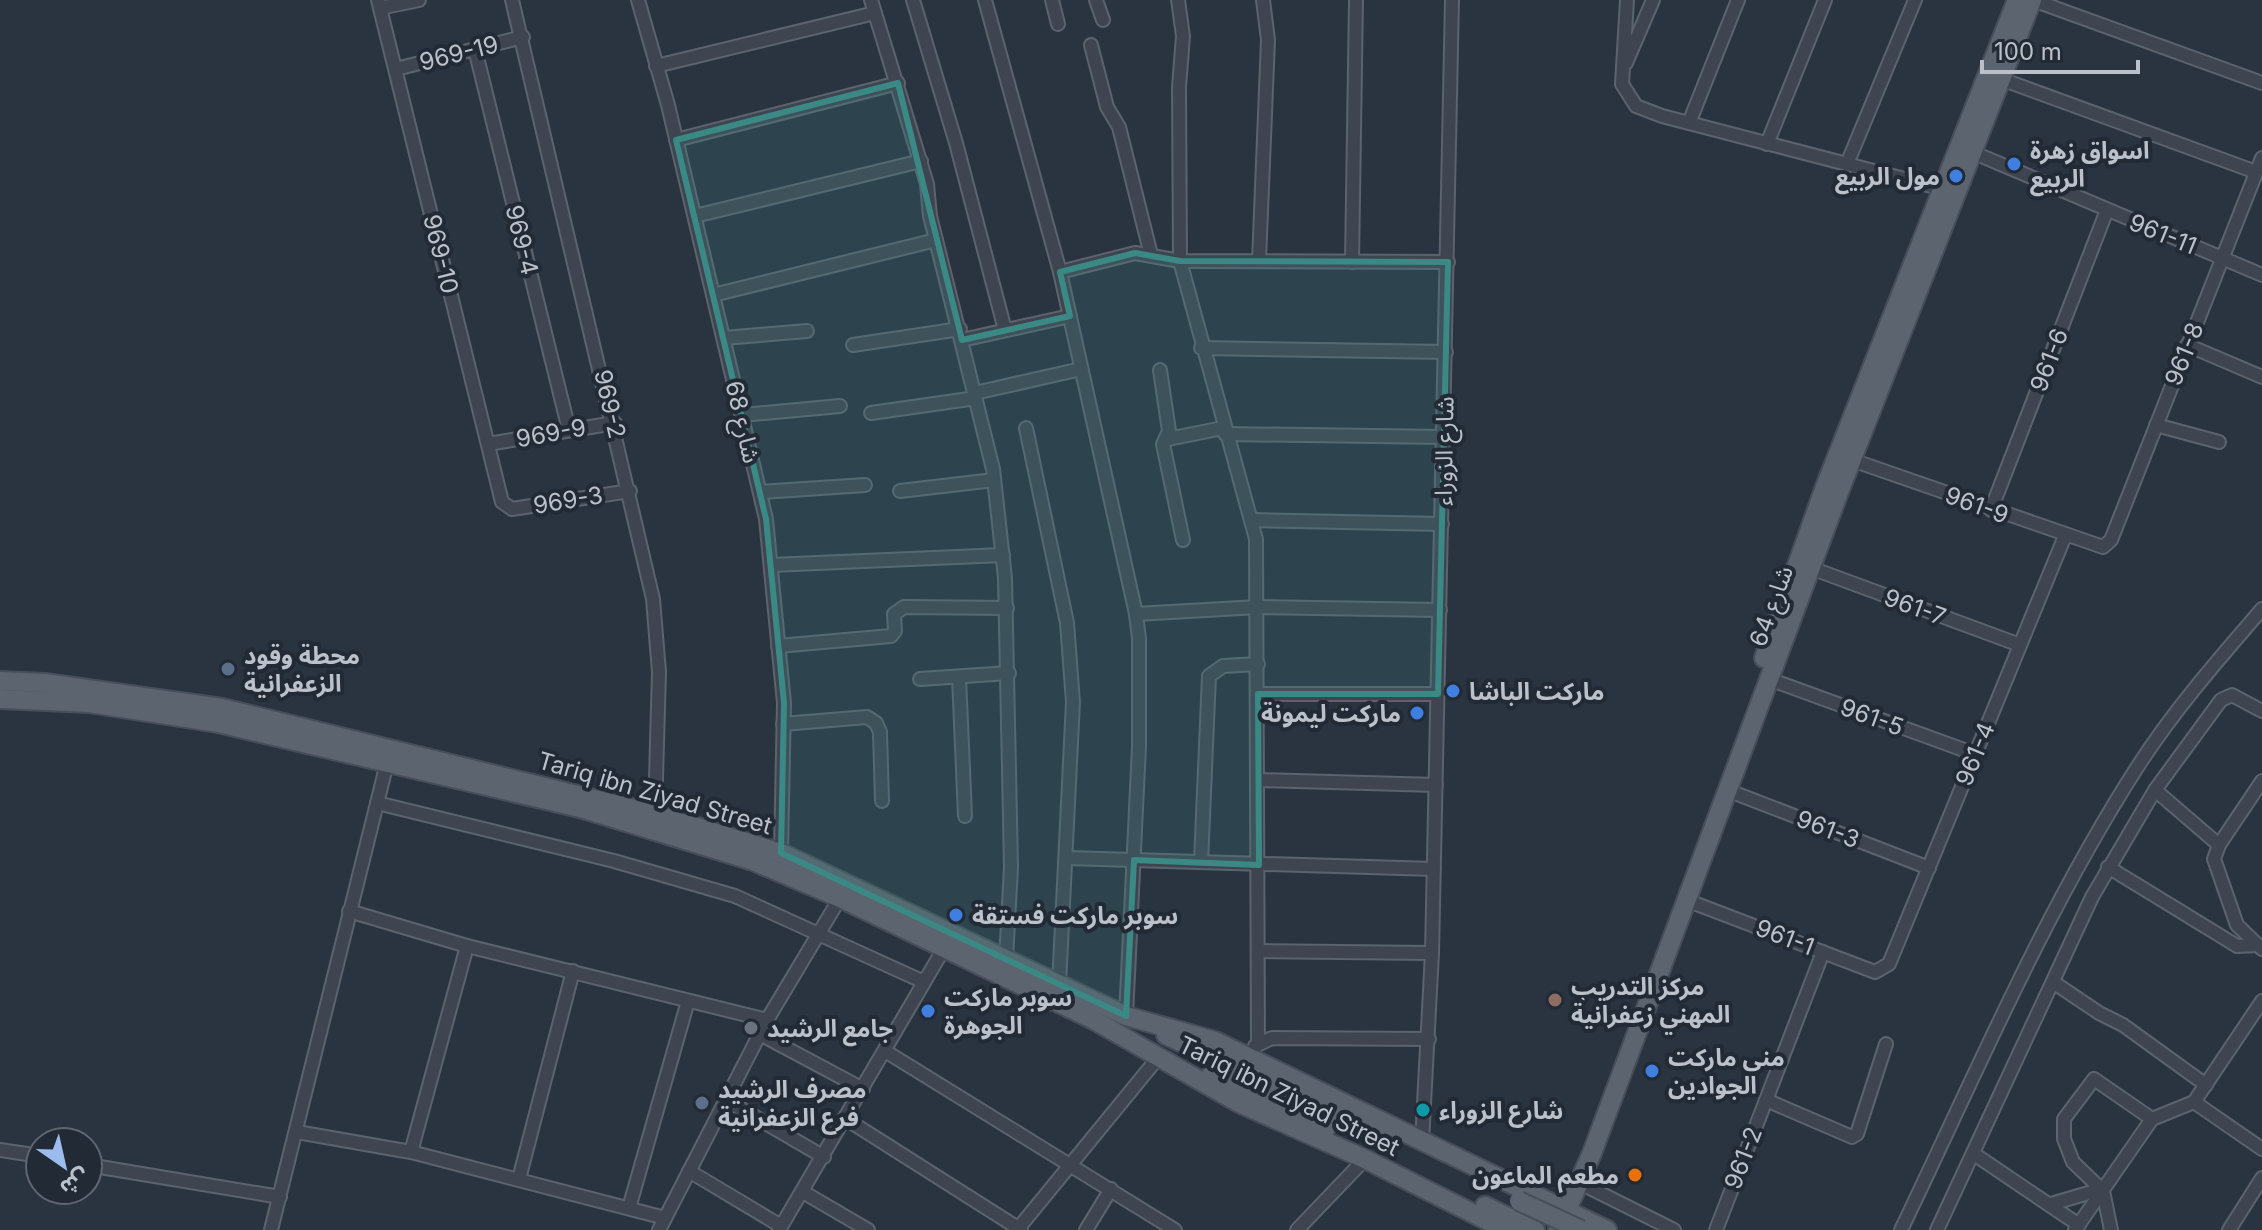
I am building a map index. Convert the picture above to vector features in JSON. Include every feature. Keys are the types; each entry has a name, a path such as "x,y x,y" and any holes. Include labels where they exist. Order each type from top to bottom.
{"main road":[{"name":"شارع 64","path":"1558,1230 1561,1208 1825,487 2017,0"},
{"name":"شارع 64","path":"1545,1230 1592,1153 1852,460 2032,0"},
{"name":"Tariq ibn Ziyad Street","path":"0,681 45,683 222,708 655,814 781,853 1126,1016 1252,1050 1422,1142 1607,1230"},
{"name":"Tariq ibn Ziyad Street","path":"0,699 89,703 218,723 580,808 753,861 840,898 1092,1019 1157,1059 1239,1103 1508,1224"},
{"path":"1126,1016 1581,1230"},
{"path":"1092,1019 1508,1224 1535,1230"}],"street":[{"path":"379,4 419,0"},
{"name":"969-2","path":"512,0 615,423 655,614 659,672 655,814"},
{"name":"شارع 68","path":"638,0 695,216 760,492 771,565 783,724 781,853"},
{"path":"913,0 956,143 1005,330"},
{"path":"985,0 1060,272 1136,614 1139,731 1126,1016"},
{"path":"1052,0 1058,24"},
{"path":"1096,0 1103,20"},
{"path":"1178,0 1183,36 1179,87 1180,261 1201,348 1256,539 1259,951 1252,1050"},
{"path":"1259,261 1268,40 1263,0"},
{"path":"1352,262 1356,0"},
{"name":"شارع الزوراء","path":"1422,1142 1432,953 1452,0"},
{"path":"1627,0 1621,74 1625,93 1636,106 1689,123 1943,189"},
{"path":"1621,74 1653,0"},
{"path":"1689,123 1738,0"},
{"path":"1767,144 1825,0"},
{"path":"1847,164 1915,0"},
{"path":"2032,0 2262,83"},
{"name":"969-10","path":"379,4 502,502 507,507"},
{"path":"656,66 873,6 921,161 936,240 994,480 1003,555 1009,673 1011,867 1006,959"},
{"name":"969-19","path":"396,69 523,37"},
{"path":"1091,45 1107,107 1119,127 1151,255"},
{"name":"969-4","path":"475,49 569,430"},
{"path":"2001,79 2256,172"},
{"path":"676,140 898,83"},
{"name":"961-11","path":"1972,152 2262,275"},
{"name":"961-8","path":"2103,547 2111,540 2222,258 2256,190 2256,172 2262,158"},
{"path":"695,216 921,161"},
{"name":"961-6","path":"1991,510 2107,210"},
{"path":"713,295 936,240"},
{"path":"1060,272 1135,253 1180,261 1448,262"},
{"path":"853,345 1005,330 1070,316"},
{"path":"724,338 807,331"},
{"path":"2187,345 2262,377"},
{"path":"1201,348 1446,352"},
{"path":"871,413 976,396 1081,369"},
{"path":"1160,370 1168,439"},
{"path":"742,415 840,406"},
{"name":"969-9","path":"488,444 615,423"},
{"path":"2156,425 2219,442"},
{"path":"1026,428 1067,623 1073,702 1059,985"},
{"path":"1183,540 1163,444 1168,439 1224,431 1444,437"},
{"name":"961-9","path":"1852,460 2103,547"},
{"path":"900,491 994,480"},
{"path":"760,492 865,485"},
{"name":"969-3","path":"507,507 512,509 630,491"},
{"path":"1252,520 1442,524"},
{"name":"961-4","path":"1883,970 1889,964 2065,536"},
{"path":"771,565 1003,555"},
{"name":"961-7","path":"1811,568 2020,645"},
{"path":"778,646 891,636 895,631 894,614 904,607 1007,608"},
{"path":"1136,614 1258,607 1440,610"},
{"path":"1901,1230 2047,925 2098,834 2138,766 2187,697 2262,609"},
{"path":"1201,862 1209,676 1223,666 1258,664"},
{"path":"920,679 1009,673"},
{"path":"959,677 965,816"},
{"name":"961-5","path":"1769,679 1975,754"},
{"path":"1258,694 1438,694"},
{"path":"1955,1230 1939,1226 2108,867 2155,790 2221,700 2232,695 2262,711"},
{"path":"783,724 867,717 876,723 880,732 882,801"},
{"path":"271,1230 387,763"},
{"path":"1258,780 1436,785"},
{"path":"2260,947 2237,925 2214,859 2219,845 2262,781"},
{"name":"961-3","path":"1727,790 1929,868"},
{"path":"2155,790 2219,845"},
{"path":"377,803 614,861 735,896 924,982"},
{"path":"1067,858 1434,869"},
{"path":"2108,867 2237,946 2260,947"},
{"path":"297,1132 411,1152 519,1179 629,1208 662,1224 767,1020 840,898"},
{"name":"961-1","path":"1686,900 1875,972 1883,970"},
{"path":"349,911 467,946 767,1020"},
{"path":"411,1152 467,946"},
{"path":"689,1171 780,1228 943,950"},
{"path":"1259,951 1432,953"},
{"name":"961-2","path":"1716,1230 1823,952"},
{"path":"519,1179 573,971"},
{"path":"2053,982 2123,1025 2206,1085"},
{"path":"629,1208 688,1001"},
{"path":"1974,1154 2051,1204 2077,1227 2152,1119 2194,1102 2258,1015 2262,1001"},
{"path":"760,1034 863,1089"},
{"path":"1252,1050 1272,1038 1429,1039"},
{"path":"1766,1100 1852,1137 1857,1134 1886,1044"},
{"path":"885,1051 1175,1230"},
{"path":"846,1119 1019,1229 1157,1059"},
{"path":"2111,1230 2102,1190 2073,1162 2064,1139 2064,1119 2088,1082 2099,1079 2152,1119"},
{"path":"726,1100 824,1157"},
{"path":"2194,1102 2262,1149"},
{"path":"0,1150 24,1154"},
{"path":"1297,1230 1365,1159"},
{"path":"104,1168 280,1197"},
{"path":"2229,1230 2262,1178"},
{"path":"1590,1188 1674,1230"},
{"path":"1086,1230 1111,1189"},
{"path":"2051,1204 2102,1190"},
{"path":"803,1192 868,1230"}],"highlighted area":[{"path":"898,83 962,340 1070,316 1060,272 1135,253 1180,261 1448,262 1438,694 1258,694 1259,865 1134,860 1126,1016 781,853 784,703 766,519 676,140"}],"place":[{"name":"اسواق زهرة الربيع","path":"2014,164"},
{"name":"مول الربيع","path":"1956,176"},
{"name":"محطة وقود الزعفرانية","path":"228,669"},
{"name":"ماركت الباشا","path":"1453,691"},
{"name":"ماركت ليمونة","path":"1417,713"},
{"name":"سوبر ماركت فستقة","path":"956,915"},
{"name":"مركز التدريب المهني زعفرانية","path":"1555,1000"},
{"name":"سوبر ماركت الجوهرة","path":"928,1011"},
{"name":"جامع الرشيد","path":"751,1028"},
{"name":"مني ماركت الجوادين","path":"1652,1071"},
{"name":"مصرف الرشيد فرع الزعفرانية","path":"702,1103"},
{"name":"شارع الزوراء","path":"1423,1110"},
{"name":"مطعم الماعون","path":"1635,1175"}]}
